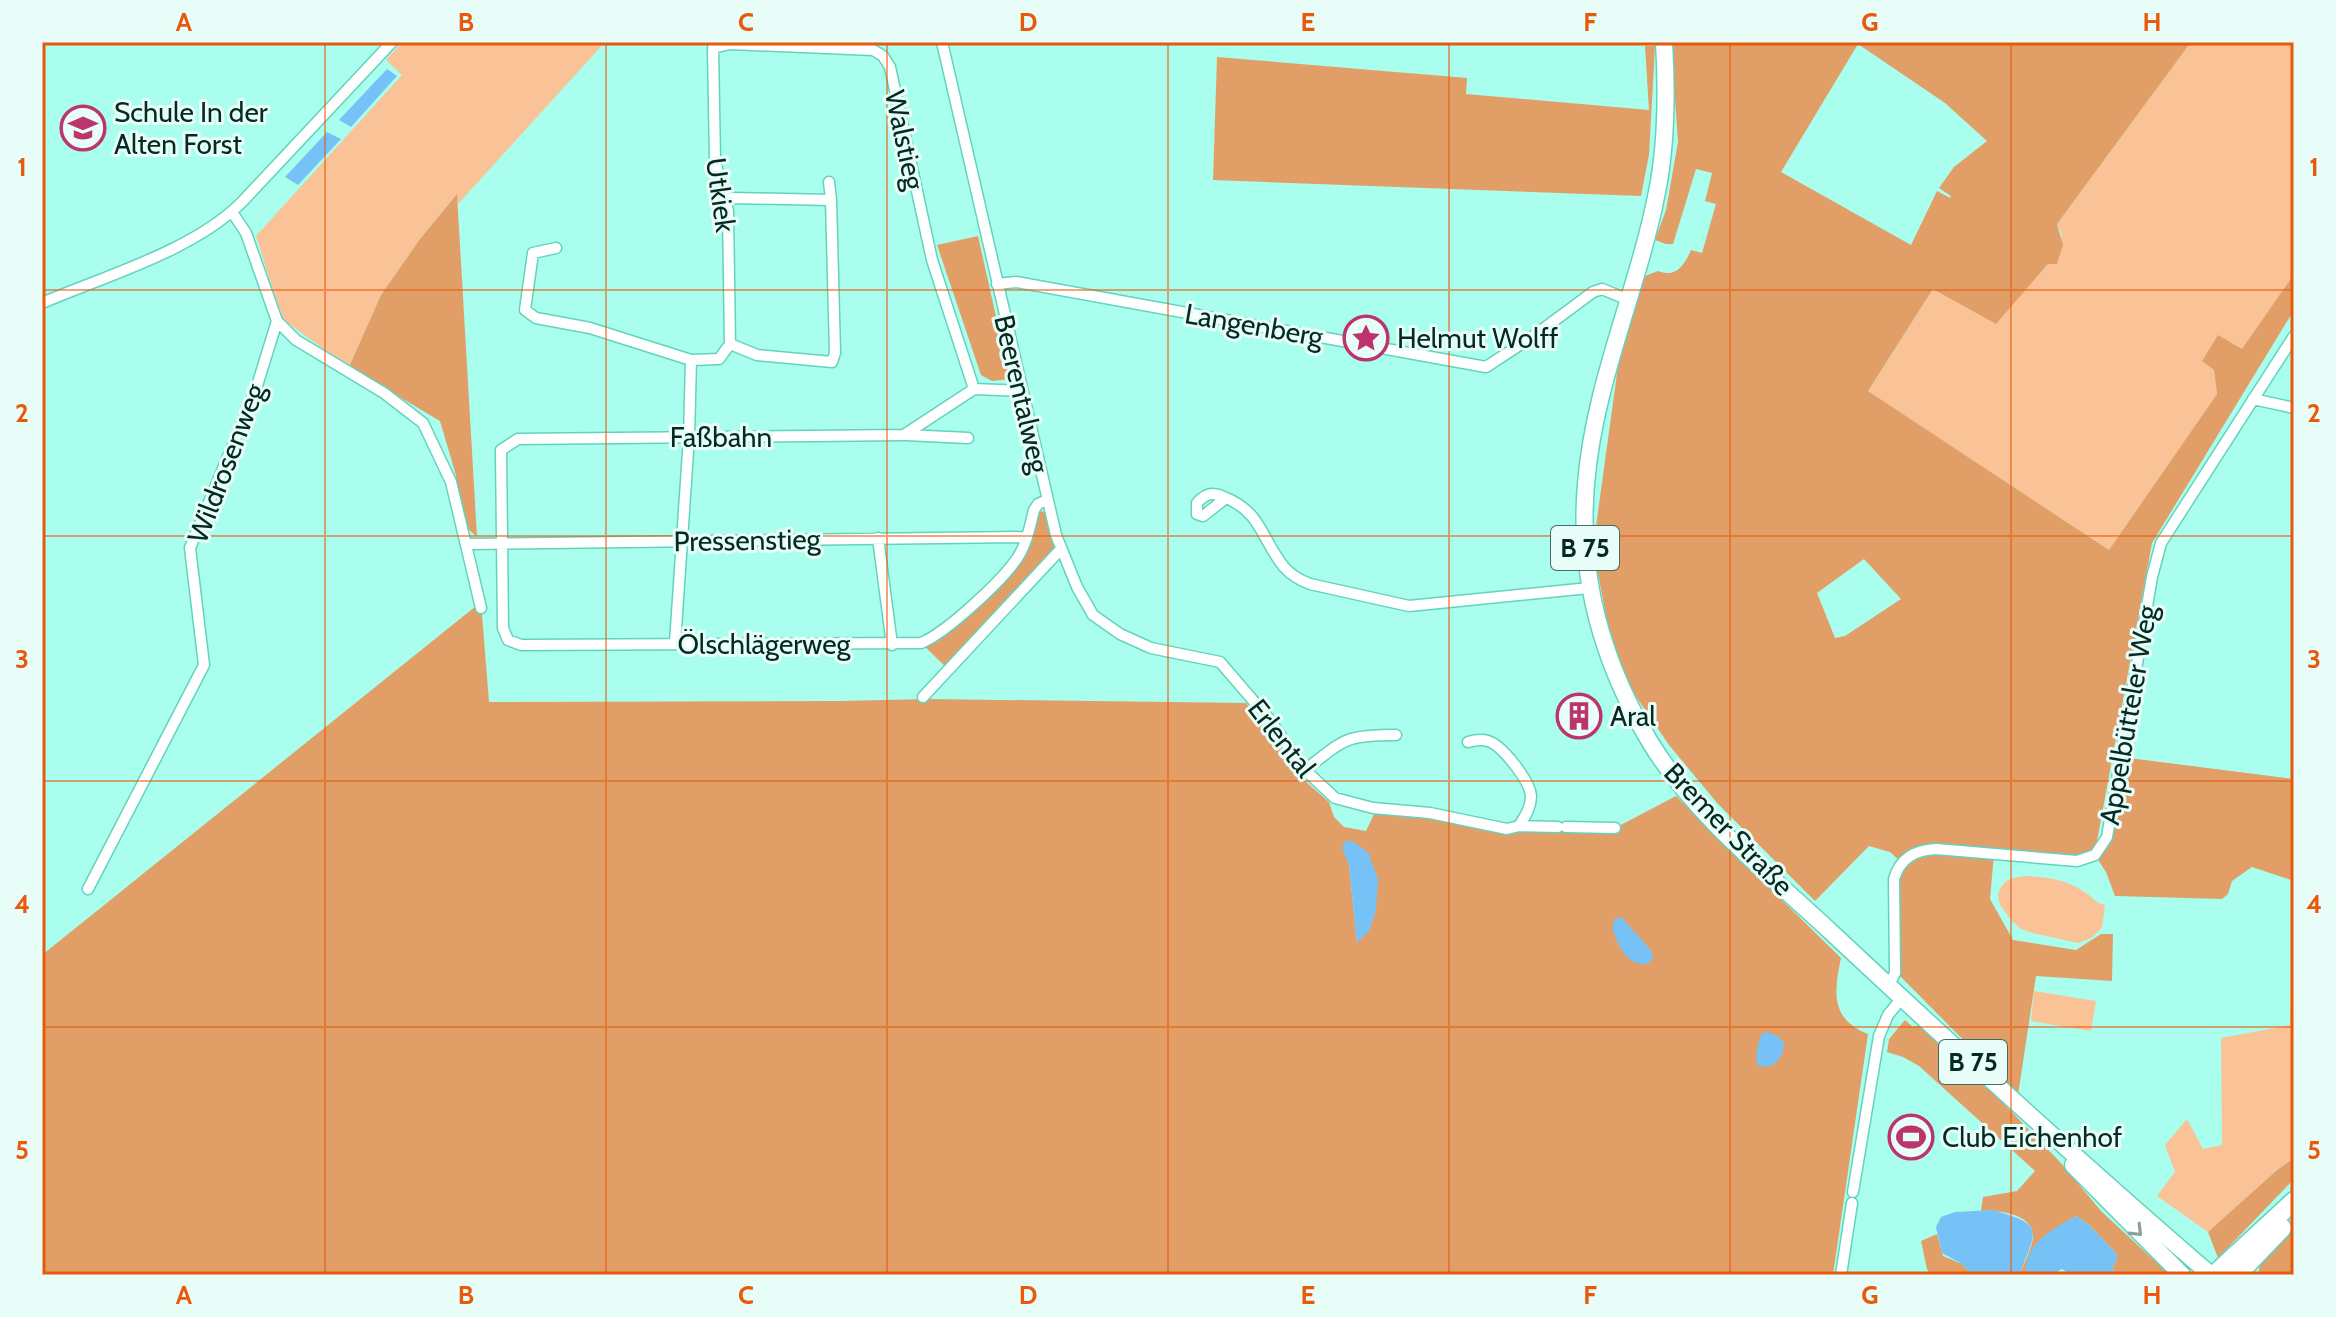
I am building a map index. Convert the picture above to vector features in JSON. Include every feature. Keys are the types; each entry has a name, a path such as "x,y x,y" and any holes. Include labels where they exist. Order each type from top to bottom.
{"highway":[{"path":"2212,1275 2294,1201"},
{"path":"2237,1275 2294,1216"},
{"path":"2250,1275 2255,1254"}],"main road":[{"name":"Bremer Straße","path":"1664,42 1667,93 1662,161 1656,197 1601,395 1590,452 1584,537 1589,588 1602,642 1629,705 1652,746 1688,794 1726,833 1902,998 2212,1275"},
{"name":"Bremer Straße","path":"2026,1108 2115,1210 2182,1275"}],"street":[{"path":"42,303 170,249 210,228 232,212 392,42"},
{"name":"Beerentalweg","path":"942,42 1060,550"},
{"name":"Walstieg","path":"713,48 730,44 861,48 878,52 887,61 928,247 974,389"},
{"name":"Utkiek","path":"713,48 715,161 726,200 730,344"},
{"path":"556,248 533,253 525,310 536,318 590,328 691,360 719,359 730,344 757,355 832,362 835,353 829,182"},
{"path":"726,200 831,200"},
{"path":"232,212 246,233 277,321 296,340 384,393 423,423 451,482 481,608"},
{"name":"Langenberg","path":"997,284 1016,282 1486,367 1593,292 1602,289 1629,300"},
{"name":"Wildrosenweg","path":"88,889 204,665 190,548 256,389 277,321"},
{"name":"Appelbütteler Weg","path":"1889,985 1895,973 1894,879 1908,856 1936,849 2077,861 2095,855 2107,837 2161,543 2294,336"},
{"path":"675,643 691,360"},
{"path":"904,435 974,389 1022,391"},
{"path":"2253,399 2294,408"},
{"name":"Faßbahn","path":"501,543 501,450 518,439 904,435 968,438"},
{"path":"1226,498 1246,507 1283,566 1297,579 1310,584 1409,606 1589,588"},
{"name":"Ölschlägerweg","path":"501,543 503,628 508,640 521,645 921,643 937,635 1003,576 1016,560 1027,537 1034,510 1047,500"},
{"name":"Pressenstieg","path":"467,544 1027,537"},
{"path":"878,538 892,645"},
{"path":"923,697 1060,550"},
{"name":"Erlental","path":"1060,550 1093,615 1120,634 1151,648 1220,662 1269,719 1305,770 1335,798 1373,808 1430,813 1507,829 1519,826 1615,828"},
{"path":"1305,770 1343,740 1360,735 1396,735"},
{"path":"1468,742 1479,739 1490,741 1500,748 1529,784 1531,800 1528,813 1519,826"},
{"path":"1841,1275 1879,1036 1888,1015 1902,998"}],"shaded area":[{"path":"402,42 605,42 458,204 456,195 420,239 381,295 349,367 282,319 256,236 402,75 386,60"},
{"path":"1671,42 2191,42 2057,224 2063,245 2057,264 2048,264 1996,324 1933,289 1868,391 2109,550 2217,394 2214,370 2202,361 2218,335 2242,349 2294,274 2294,310 2152,543 2095,852 2107,837 2121,757 2294,779 2294,881 2252,867 2232,881 2228,894 2222,899 2115,896 2106,872 2095,855 2077,861 1994,854 1990,899 2013,940 2076,950 2101,934 2113,934 2112,981 2036,976 2018,1095 1893,969 1893,891 1901,862 1890,852 1869,846 1815,901 1718,804 1669,745 1616,667 1593,548 1619,359 1645,276 1658,271 1675,272 1691,250 1702,253 1716,204 1705,201 1712,173 1696,169 1673,244 1655,240 1666,210 1678,142","holes":["1858,44 1945,103 1987,141 1954,167 1939,188 1950,198 1937,191 1911,245 1781,172","1864,559 1901,599 1845,636 1835,638 1817,593"]},
{"path":"2191,42 2294,42 2294,274 2242,350 2218,336 2202,361 2214,370 2217,394 2109,550 1868,391 1934,288 1996,323 2048,264 2062,235 2057,224"},
{"path":"1645,46 1655,46 1649,155 1641,196 1213,180 1217,57 1467,78 1466,94 1649,110"},
{"path":"457,194 477,537 466,527 455,472 440,421 349,367 381,295 420,239"},
{"path":"978,236 1010,379 992,381 981,375 937,245"},
{"path":"1034,510 1045,512 1060,550 948,669 921,643 930,640 1016,560"},
{"path":"481,602 489,702 928,699 1246,703 1305,781 1329,802 1334,817 1344,827 1366,831 1375,812 1529,826 1615,828 1676,796 1841,958 1836,993 1841,1012 1847,1021 1868,1034 1833,1275 42,1275 42,955","holes":["1349,865 1376,910 1369,930 1357,942"]},
{"path":"2025,876 2062,881 2105,905 2102,928 2091,938 2078,943 2021,929 2000,905 1998,896 2007,881"},
{"path":"2294,903 2294,1158 2208,1232 2157,1196 2175,1172 2165,1145 2187,1119 2203,1149 2222,1145 2221,1038 2290,1025 2291,904"},
{"path":"2034,991 2096,1001 2091,1031 2031,1021"},
{"path":"1905,1020 1913,1027 1920,1025 1971,1070 2060,1162 2101,1211 2170,1275 2119,1275 2112,1268 2117,1259 2116,1253 2076,1216 2035,1245 2026,1275 2019,1275 2031,1247 2032,1230 2014,1215 1981,1211 1983,1197 2017,1191 2035,1171 1919,1066 1887,1052 1889,1039"},
{"path":"2294,1158 2294,1179 2218,1258 2208,1232"},
{"path":"2294,1229 2294,1275 2259,1275 2259,1262"},
{"path":"1937,1234 1943,1256 1962,1264 1973,1275 1931,1275 1921,1241"}],"water":[{"path":"387,69 397,76 351,127 339,120"},
{"path":"327,132 341,139 298,185 285,177"},
{"path":"1351,840 1368,852 1378,879 1376,910 1369,931 1357,943 1349,865 1342,848 1345,842"},
{"path":"1621,917 1651,950 1653,958 1648,964 1634,962 1621,948 1612,928 1615,919"},
{"path":"1767,1032 1784,1042 1782,1053 1777,1062 1758,1066 1758,1046 1762,1034"},
{"path":"1993,1210 2021,1220 2032,1230 2033,1238 2019,1275 1973,1275 1962,1264 1942,1253 1936,1227 1941,1217 1955,1212"},
{"path":"2076,1216 2116,1253 2117,1259 2112,1268 2119,1275 2071,1275 2062,1269 2057,1275 2026,1275 2030,1254 2035,1246 2048,1233"}],"place":[{"name":"Schule In der Alten Forst","path":"83,128"},
{"name":"Helmut Wolff","path":"1366,338"},
{"name":"Aral","path":"1579,716"},
{"name":"Club Eichenhof","path":"1911,1137"}]}
